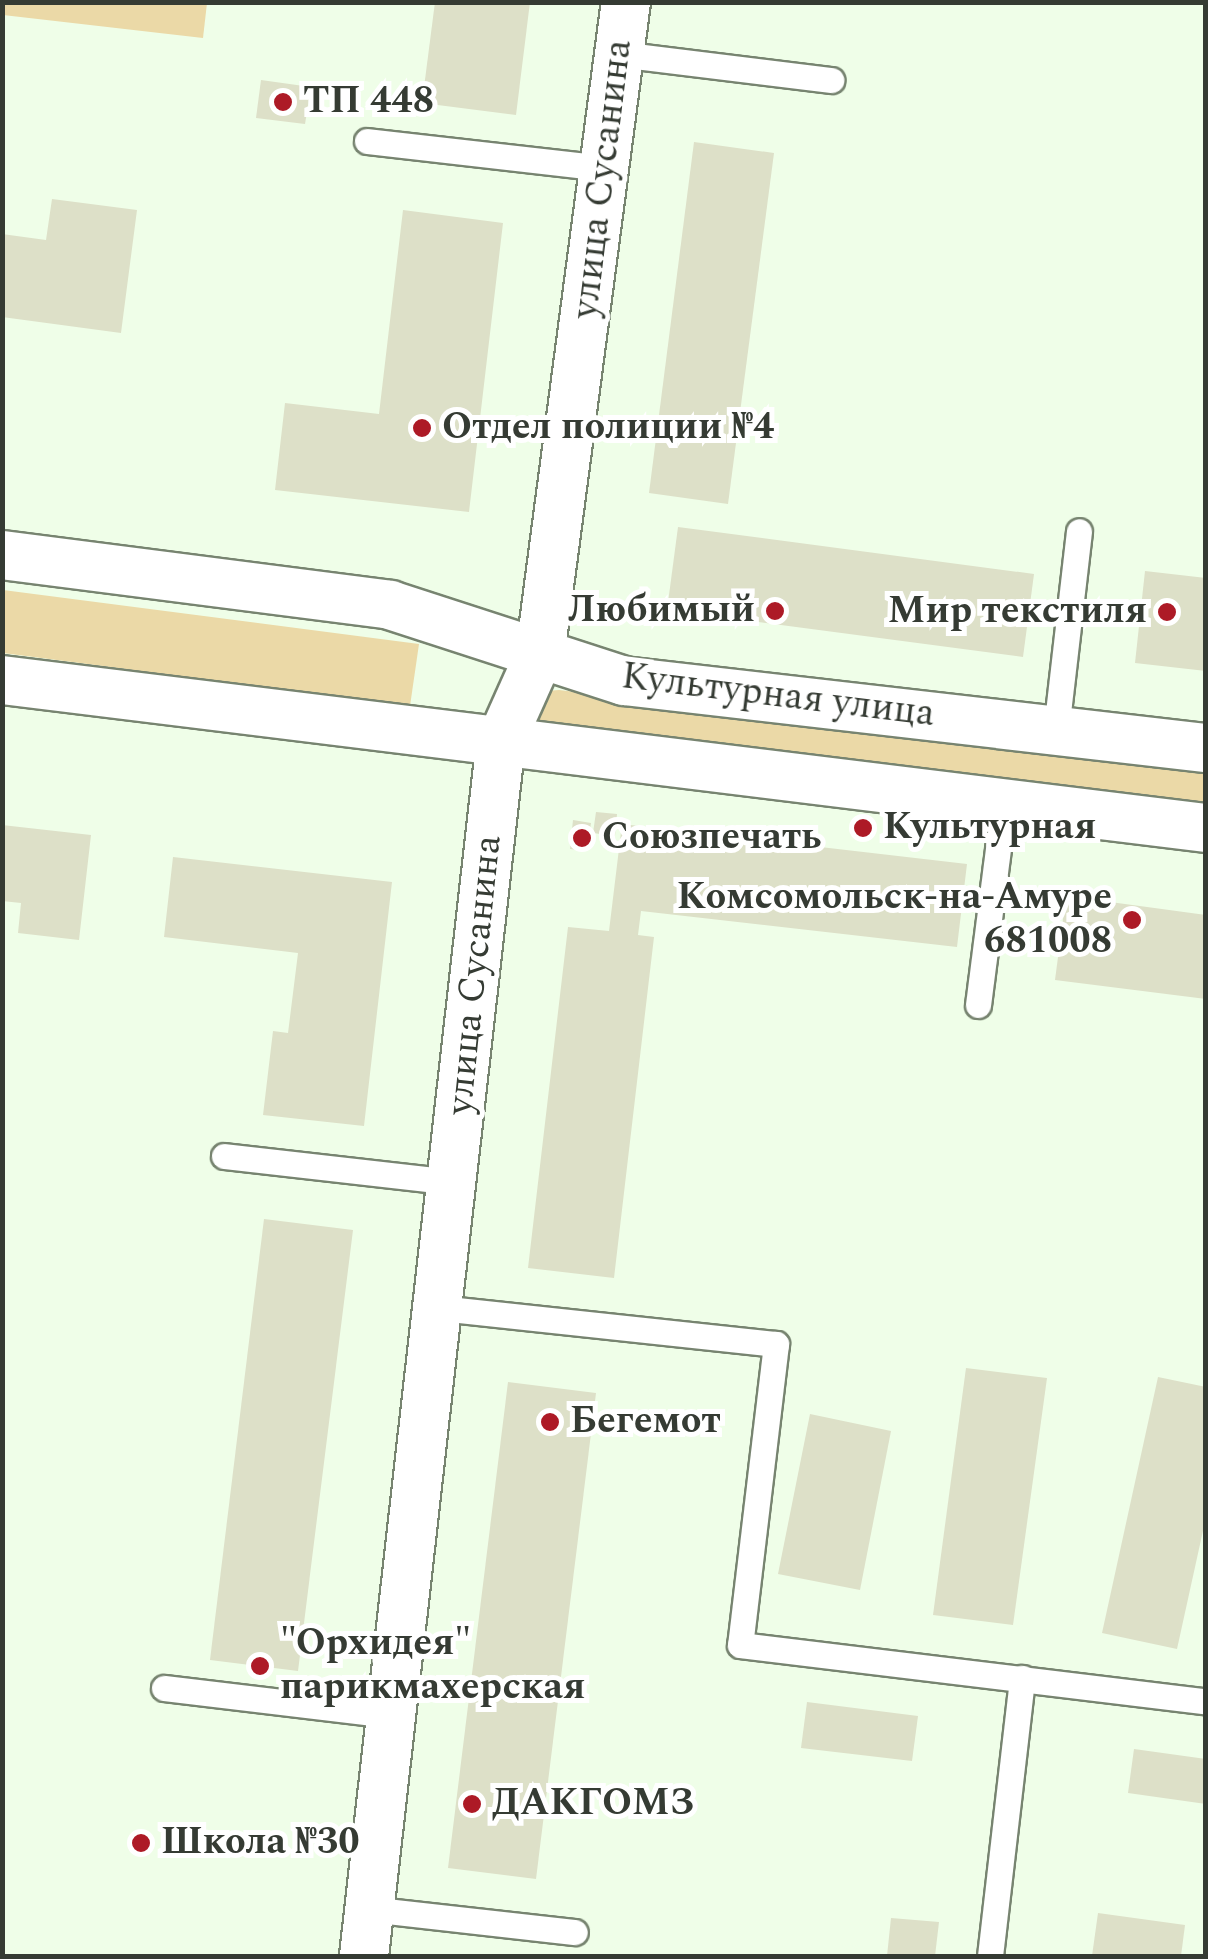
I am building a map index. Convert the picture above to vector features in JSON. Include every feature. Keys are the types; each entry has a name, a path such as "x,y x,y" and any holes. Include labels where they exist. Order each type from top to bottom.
{"street":[{"name":"улица Сусанина","path":"364,1956 501,742 540,654 626,2"},
{"name":"Культурная улица","path":"2,555 390,605 624,681 1206,748"},
{"name":"Культурная улица","path":"2,680 1206,828"}],"lane":[{"path":"619,54 831,80"},
{"path":"368,141 604,168"},
{"path":"1056,730 1079,532"},
{"path":"978,1005 1004,803"},
{"path":"224,1156 453,1182"},
{"path":"439,1308 776,1344 740,1645 1206,1701"},
{"path":"990,1956 1022,1678"},
{"path":"164,1688 392,1715"},
{"path":"369,1909 575,1932"}],"shaded area":[{"path":"3,2 207,3 203,38 3,15"},
{"path":"3,590 419,644 410,706 3,653"},
{"path":"546,691 1205,769 1205,811 542,725 535,714"}],"building":[{"path":"435,2 530,2 516,115 422,103"},
{"name":"ТП 448","path":"261,80 311,87 305,124 256,118"},
{"path":"694,142 774,153 728,504 649,493"},
{"path":"52,199 137,210 121,333 2,317 2,234 46,240"},
{"path":"403,210 503,223 469,512 275,490 285,403 379,414"},
{"path":"678,527 1034,574 1023,657 667,610"},
{"path":"1145,571 1206,578 1206,671 1135,663"},
{"path":"596,812 617,814 615,836 593,833"},
{"path":"573,820 591,823 587,851 570,849"},
{"path":"622,824 967,864 957,947 641,911 638,935 654,937 614,1278 528,1268 568,927 609,931"},
{"path":"2,825 91,835 79,940 18,933 21,903 2,901"},
{"path":"173,857 392,882 364,1126 263,1115 273,1031 288,1033 298,953 164,937"},
{"path":"1066,896 1206,915 1206,999 1055,980"},
{"path":"264,1219 353,1230 298,1671 210,1660"},
{"path":"966,1368 1047,1378 1013,1625 933,1615"},
{"path":"1158,1377 1206,1387 1206,1517 1177,1649 1102,1633"},
{"path":"508,1382 596,1393 536,1879 448,1868"},
{"path":"810,1414 891,1431 860,1590 778,1574"},
{"path":"807,1702 918,1716 912,1761 801,1748"},
{"path":"1134,1749 1206,1759 1206,1804 1128,1793"},
{"path":"1098,1913 1185,1925 1181,1956 1092,1956"},
{"path":"891,1918 939,1922 935,1956 887,1956"}],"place":[{"name":"ТП 448","path":"283,102"},
{"name":"Отдел полиции №4","path":"422,428"},
{"name":"Любимый","path":"775,611"},
{"name":"Мир текстиля","path":"1167,612"},
{"name":"Культурная","path":"863,828"},
{"name":"Союзпечать","path":"582,838"},
{"name":"Комсомольск-на-Амуре 681008","path":"1132,920"},
{"name":"Бегемот","path":"550,1422"},
{"name":"\"Орхидея\" парикмахерская","path":"260,1666"},
{"name":"ДАКГОМЗ","path":"472,1804"},
{"name":"Школа №30","path":"141,1843"}]}
